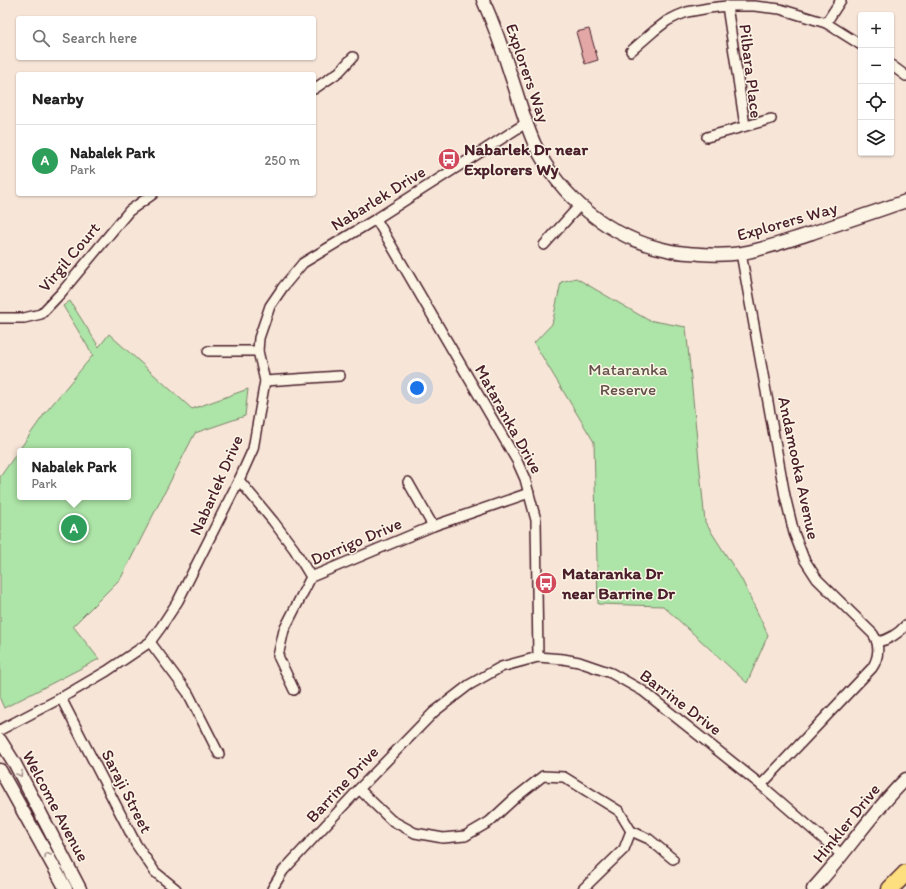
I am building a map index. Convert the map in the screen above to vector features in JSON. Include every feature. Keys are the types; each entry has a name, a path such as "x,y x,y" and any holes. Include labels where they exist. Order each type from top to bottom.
{"highway":[{"path":"890,889 906,873"}],"street":[{"name":"Explorers Way","path":"483,0 493,23 526,124 535,145 552,173 580,205 600,221 636,241 666,250 692,254 714,255 741,253 767,247 906,201"},
{"path":"826,23 841,0"},
{"path":"631,51 667,21 677,16 687,12 727,6 754,6 780,9 826,23 858,43"},
{"name":"Pilbara Place","path":"707,137 745,126 727,6"},
{"path":"316,88 339,72 353,57"},
{"path":"894,67 906,76"},
{"path":"745,126 771,119"},
{"name":"Nabarlek Drive","path":"0,730 61,698 107,671 150,642 162,627 178,601 253,449 265,381 258,351 259,338 270,306 283,287 303,263 376,219 526,124"},
{"name":"Virgil Court","path":"0,318 24,318 41,314 130,211 150,196"},
{"path":"544,245 580,205"},
{"name":"Mataranka Drive","path":"376,219 517,461 525,479 536,520 538,656"},
{"name":"Andamooka Avenue","path":"741,253 785,496 794,533 804,558 817,579 868,629 876,638 877,642"},
{"path":"208,351 258,351"},
{"path":"265,381 340,376"},
{"path":"239,480 294,549 311,577"},
{"path":"408,482 433,526"},
{"name":"Dorrigo Drive","path":"294,690 278,656 284,630 311,577 433,526 529,493"},
{"path":"761,785 872,668 877,657 877,642 892,637 906,625"},
{"path":"150,642 188,693 219,754"},
{"name":"Barrine Drive","path":"272,889 284,871 359,789 434,712 469,685 501,667 538,656 579,662 611,673 643,691 761,785 842,855"},
{"name":"Saraji Street","path":"61,698 136,844 155,872 176,889"},
{"name":"Welcome Avenue","path":"0,740 80,889"},
{"name":"Welcome Avenue","path":"0,770 66,889"},
{"path":"359,789 391,820 415,833 443,838 465,836 489,822 515,798 543,776 564,777 619,812 631,831 649,839 673,859"},
{"name":"Hinkler Drive","path":"813,889 895,790 906,779"},
{"path":"584,889 624,848 631,831"}],"green space":[{"name":"Mataranka Reserve","path":"576,278 648,320 686,327 705,522 742,580 768,635 747,683 663,606 598,604 594,442 534,343 552,324 561,282"},
{"path":"70,301 99,347 109,334 192,409 248,389 245,416 195,433 121,578 73,626 99,659 4,708 0,699 0,477 17,453 17,500 131,500 131,448 20,448 45,413 93,355 63,306"}],"building":[{"path":"589,29 598,60 585,64 576,32"}],"place":[{"name":"Nabarlek Dr near Explorers Wy","path":"449,159"},
{"name":"Nabalek Park","path":"74,528"},
{"name":"Mataranka Dr near Barrine Dr","path":"546,583"}]}
